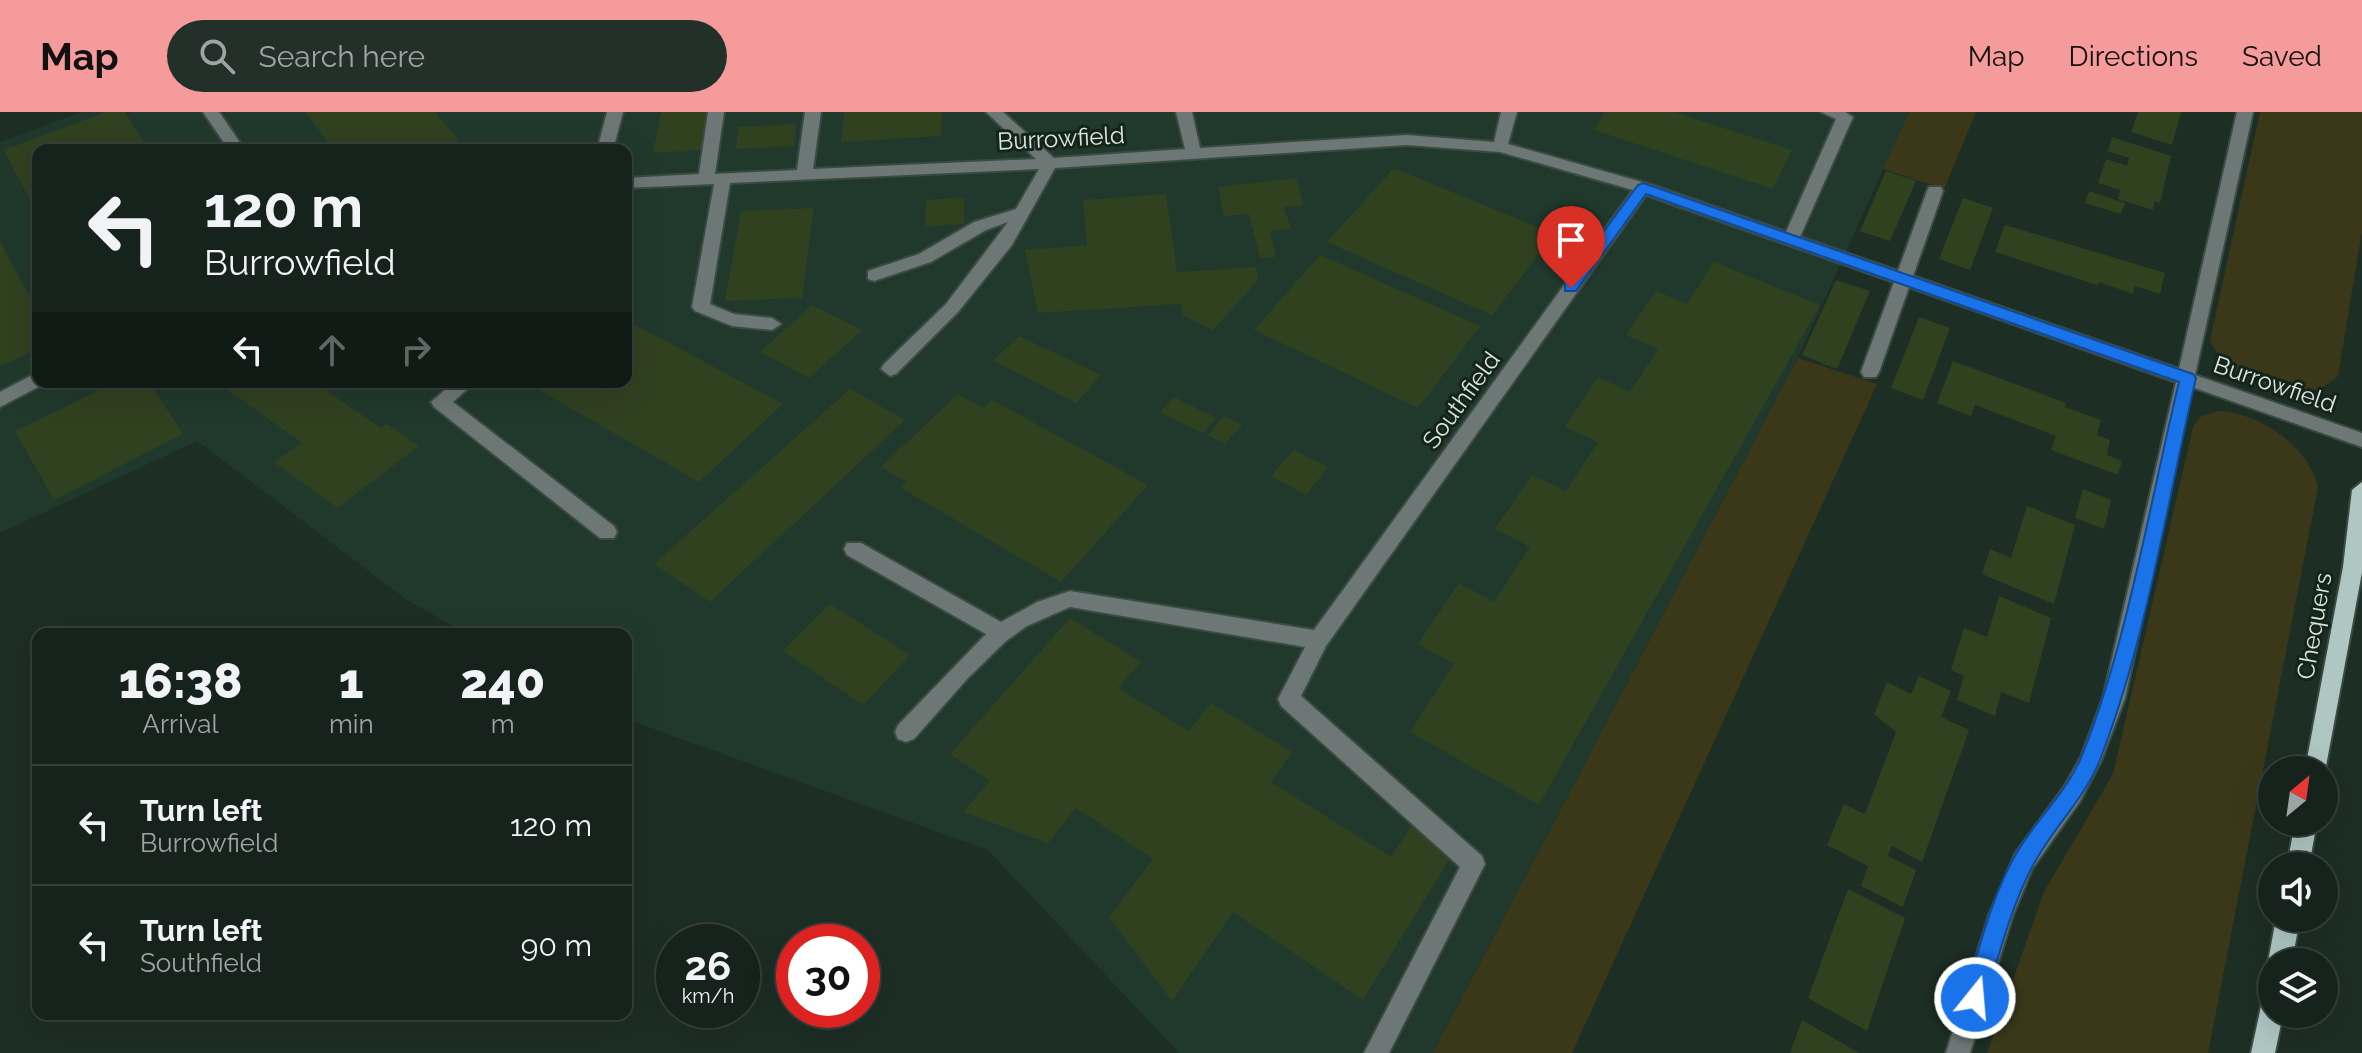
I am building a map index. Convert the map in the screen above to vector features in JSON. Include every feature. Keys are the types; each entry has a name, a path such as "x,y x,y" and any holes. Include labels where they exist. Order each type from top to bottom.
{"main road":[{"name":"Chequers","path":"2319,756 2353,567 2362,490"},
{"path":"2263,1053 2268,1028"}],"street":[{"path":"211,112 233,144"},
{"path":"607,144 615,112"},
{"path":"716,112 714,177 701,307 732,320 772,324"},
{"path":"804,174 813,112"},
{"path":"890,369 952,308 1006,241 1050,163 994,112"},
{"path":"1184,112 1194,154"},
{"path":"1500,147 1509,112"},
{"path":"1791,240 1845,117 1829,112"},
{"path":"1958,1053 2001,915 2023,862 2072,794 2090,761 2114,698 2245,112"},
{"name":"Burrowfield","path":"632,183 1050,163 1407,140 1500,147 1567,163 1643,188 2362,440"},
{"name":"Southfield","path":"1376,1053 1474,864 1289,699 1319,640 1643,188"},
{"path":"1870,372 1935,191"},
{"path":"874,275 925,258 980,226 1023,212"},
{"path":"0,400 32,382"},
{"path":"458,388 440,402 607,532"},
{"path":"854,549 999,631"},
{"path":"906,732 999,631 1042,606 1070,599 1319,640"}],"shaded area":[{"path":"82,112 1909,112 1798,358 1433,1053 1179,1053 988,850 632,721 632,628 456,628 407,600 197,441 0,533 0,142"},
{"path":"1909,112 1976,112 1944,189 1883,169"},
{"path":"2260,112 2362,112 2362,231 2338,376 2321,387 2303,393 2285,394 2250,382 2234,371 2210,341"},
{"path":"1798,358 1877,384 1572,1053 1433,1053"},
{"path":"2217,411 2248,417 2264,424 2293,445 2313,472 2318,487 2266,756 2258,756 2258,796 2208,1053 1987,1053 2044,892 2113,774 2193,427 2200,417"}],"building":[{"path":"106,112 125,112 145,144 32,144 32,204 4,150"},
{"path":"305,112 435,112 462,144 329,144"},
{"path":"661,112 708,112 701,150 653,153"},
{"path":"844,112 942,112 941,136 841,142"},
{"path":"1605,112 1674,112 1792,150 1773,189 1594,130"},
{"path":"2138,112 2181,112 2172,145 2131,132"},
{"path":"796,124 794,146 735,149 739,127"},
{"path":"2112,137 2171,156 2160,203 2155,201 2153,210 2118,199 2120,190 2098,183 2106,159 2127,166 2129,158 2108,151"},
{"path":"1394,168 1554,234 1492,315 1327,242"},
{"path":"1886,171 1916,181 1890,241 1860,231"},
{"path":"1296,178 1304,205 1284,207 1291,229 1270,231 1276,257 1260,258 1249,214 1224,216 1218,187"},
{"path":"2089,191 2125,203 2121,214 2085,203"},
{"path":"1166,194 1177,272 1256,267 1258,280 1213,330 1183,315 1181,304 1038,313 1025,250 1087,245 1083,200"},
{"path":"964,197 964,224 925,227 926,200"},
{"path":"1963,198 1993,208 1970,270 1939,259"},
{"path":"814,208 802,298 725,301 741,211"},
{"path":"2005,225 2165,273 2160,294 2135,286 2133,294 2099,282 2097,285 1995,252"},
{"path":"0,241 32,301 32,352 0,366"},
{"path":"1320,255 1480,326 1418,408 1254,330"},
{"path":"1714,262 1820,305 1539,805 1410,732 1454,664 1418,644 1459,583 1494,602 1530,547 1495,529 1532,475 1566,491 1598,442 1565,427 1598,377 1630,392 1658,349 1626,335 1656,291 1687,304"},
{"path":"1836,280 1870,291 1837,369 1802,355"},
{"path":"812,305 862,330 809,378 760,352"},
{"path":"1919,317 1950,328 1923,400 1891,388"},
{"path":"632,323 783,404 699,482 536,388 632,388"},
{"path":"1019,336 1101,375 1076,403 993,361"},
{"path":"1953,361 2066,403 2065,407 2101,420 2097,435 2110,440 2107,455 2122,461 2118,475 2051,450 2056,436 1975,405 1971,416 1937,403"},
{"path":"104,388 153,388 183,434 54,500 15,431"},
{"path":"225,388 323,388 381,428 387,424 419,446 337,508 274,462 302,443"},
{"path":"850,389 905,420 710,602 654,564"},
{"path":"958,394 983,408 992,400 1148,485 1061,582 901,488 907,482 881,467"},
{"path":"1174,397 1216,418 1203,433 1160,412"},
{"path":"1224,416 1242,425 1225,444 1208,435"},
{"path":"1294,450 1328,467 1306,495 1271,476"},
{"path":"2083,489 2111,500 2104,529 2075,518"},
{"path":"2027,506 2075,525 2054,604 1982,574 1990,549 2011,558"},
{"path":"1999,596 2051,618 2029,703 2001,692 1995,716 1957,700 1964,676 1951,670 1964,628 1987,637"},
{"path":"830,604 910,655 863,705 783,651"},
{"path":"1070,618 1141,662 1118,688 1189,731 1211,703 1292,752 1271,782 1391,857 1412,825 1455,850 1363,1000 1233,912 1172,1001 1109,917 1153,859 1076,808 1048,843 963,812 990,781 950,754"},
{"path":"1919,676 1951,691 1941,717 1969,730 1922,862 1892,846 1888,856 1916,870 1903,907 1861,886 1868,866 1827,845 1844,804 1865,814 1896,732 1874,714 1887,682 1911,694"},
{"path":"1848,889 1905,918 1867,1031 1808,998"},
{"path":"1802,1020 1859,1053 1790,1053"}],"route":[{"path":"1571,288 1643,188 2187,378 2114,698 2090,761 2072,794 2023,862 2001,915 1975,998"}]}
